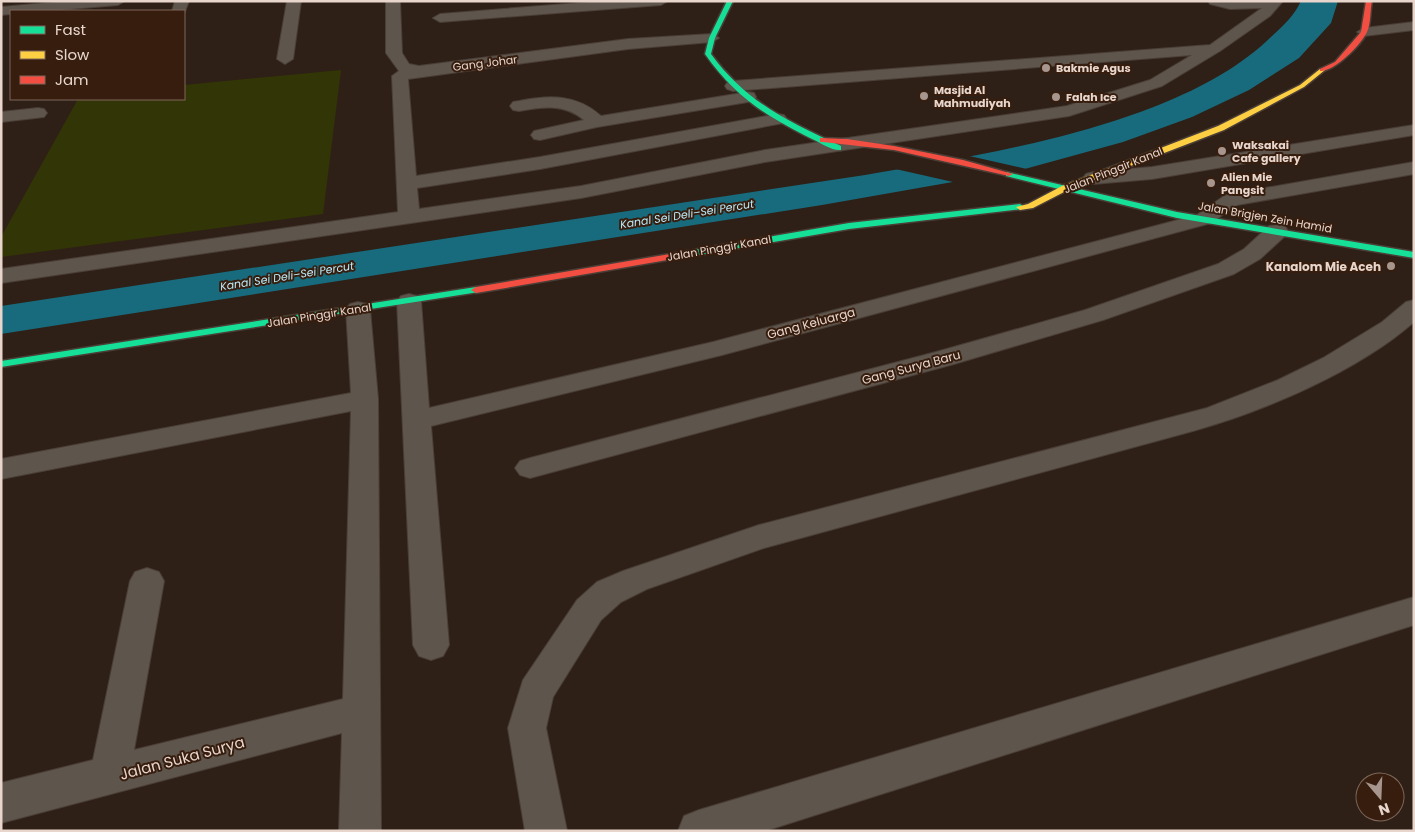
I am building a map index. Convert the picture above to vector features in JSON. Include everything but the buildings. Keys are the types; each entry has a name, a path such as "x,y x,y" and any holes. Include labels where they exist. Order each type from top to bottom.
{"street":[{"path":"17,10 80,6 118,1"},
{"path":"285,59 294,1"},
{"path":"393,1 394,53 404,68 419,71"},
{"path":"440,18 661,1"},
{"name":"Jalan Brigjen Zein Hamid","path":"730,1 712,38 708,54 733,86 778,119 828,144 886,157 1112,199 1177,215 1414,255"},
{"path":"1215,1 1230,6 1275,3"},
{"path":"1369,1 1364,32 1414,26"},
{"path":"1,276 581,192 828,144 864,142 1069,111 1156,83 1215,48 1275,3"},
{"name":"Jalan Pinggir Kanal","path":"1,364 410,301 849,226 1020,208 1057,190 1093,178 1221,128 1272,103 1337,63 1364,32"},
{"name":"Gang Johar","path":"409,218 400,76 419,71 628,44 712,38"},
{"path":"733,86 1215,48"},
{"path":"540,135 597,122 748,97"},
{"path":"519,106 556,100 568,102 581,108 597,122"},
{"path":"1,117 38,113"},
{"path":"408,184 540,163 778,119"},
{"path":"1093,178 1152,173 1414,130"},
{"name":"Jalan Brigjen Zein Hamid","path":"864,142 908,149 1057,190"},
{"path":"1204,219 1231,200 1414,168"},
{"name":"Gang Keluarga","path":"416,420 564,388 1204,219"},
{"name":"Gang Surya Baru","path":"530,468 945,358 1094,315 1226,269 1252,254 1277,231"},
{"path":"410,301 431,644"},
{"path":"546,831 527,728 536,692 589,610 609,592 634,580 760,536 1193,422 1239,408 1360,348 1406,318 1414,307"},
{"path":"358,309 365,399 360,831"},
{"path":"1,469 365,399"},
{"path":"109,777 147,581"},
{"path":"699,831 1414,611"},
{"name":"Jalan Suka Surya","path":"1,803 362,711"}],"green space":[{"path":"341,70 323,214 1,257 1,237 77,100 185,100 185,85"}],"water":[{"name":"Kanal Sei Deli–Sei Percut","path":"1301,1 1338,1 1331,23 1299,58 1249,90 1192,117 1123,142 1021,170 822,205 1,334 1,306 865,175 968,157 1081,131 1136,114 1188,92 1234,67 1281,28 1292,16"}],"pier":[{"path":"965,155 1031,170 962,184 891,168"}],"traffic: fast":[{"path":"730,1 712,38 708,54 717,67 731,83 759,106 838,148"},
{"path":"1009,174 1177,215 1414,255"},
{"path":"670,257 849,226 1020,207"},
{"path":"1,364 476,290"}],"traffic: slow":[{"path":"1020,207 1030,206 1065,188 1221,128 1302,86 1322,70"}],"traffic: jam":[{"path":"1322,70 1337,63 1364,32 1369,1"},
{"path":"823,140 894,148 1009,174"},
{"path":"476,290 670,257"}],"place":[{"name":"Bakmie Agus","path":"1046,68"},
{"name":"Masjid Al Mahmudiyah","path":"924,96"},
{"name":"Falah Ice","path":"1056,97"},
{"name":"Waksakai Cafe gallery","path":"1222,151"},
{"name":"Alien Mie Pangsit","path":"1211,183"},
{"name":"Kanalom Mie Aceh","path":"1391,266"}]}
